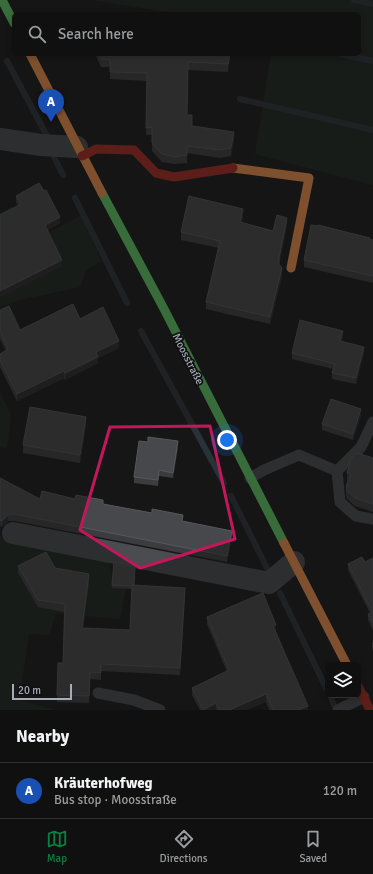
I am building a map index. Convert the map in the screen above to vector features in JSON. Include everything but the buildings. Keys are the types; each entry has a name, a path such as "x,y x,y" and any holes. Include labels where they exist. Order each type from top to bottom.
{"street":[{"path":"2,0 12,19"},
{"name":"Moosstraße","path":"31,56 79,151 163,307 189,361 345,662"},
{"path":"0,139 79,151 96,149 134,150 156,173 174,177 236,168 309,178 291,268"},
{"path":"13,533 269,583 294,562"},
{"path":"361,692 370,710"}],"lane":[{"path":"337,471 361,447 373,422"},
{"path":"250,478 264,470 299,455 337,471"},
{"path":"337,471 340,502 356,516 373,519"},
{"path":"98,693 134,700 160,710"},
{"path":"338,710 364,697"}],"highlighted area":[{"path":"210,426 235,539 140,568 80,530 110,427"}],"shaded area":[{"path":"93,0 373,0 373,185 255,154 271,56 361,56 361,12 167,12"},
{"path":"12,207 31,242 82,215 101,261 86,270 80,287 20,300 0,307 0,213"},
{"path":"0,393 11,415 7,448 0,447"},
{"path":"0,536 109,561 113,586 126,588 120,619 56,613 49,635 29,634 19,700 55,710 0,710"}],"waterway":[{"path":"354,0 373,4"},
{"path":"350,56 373,61"},
{"path":"7,61 47,136"},
{"path":"240,99 373,130"},
{"path":"53,155 63,175"},
{"path":"75,198 127,303"},
{"path":"141,331 224,483"},
{"path":"231,496 270,574"},
{"path":"280,593 325,686"},
{"path":"331,698 334,705"}],"traffic: fast":[{"path":"2,0 12,19"},
{"path":"102,193 163,307 284,543"}],"traffic: slow":[{"path":"31,56 102,193"},
{"path":"233,168 309,178 291,268"},
{"path":"284,543 345,662"}],"traffic: jam":[{"path":"82,156 96,149 134,150 156,173 174,177 233,168"},
{"path":"361,692 370,710"}],"place":[{"name":"Kräuterhofweg","path":"51,122"}]}
